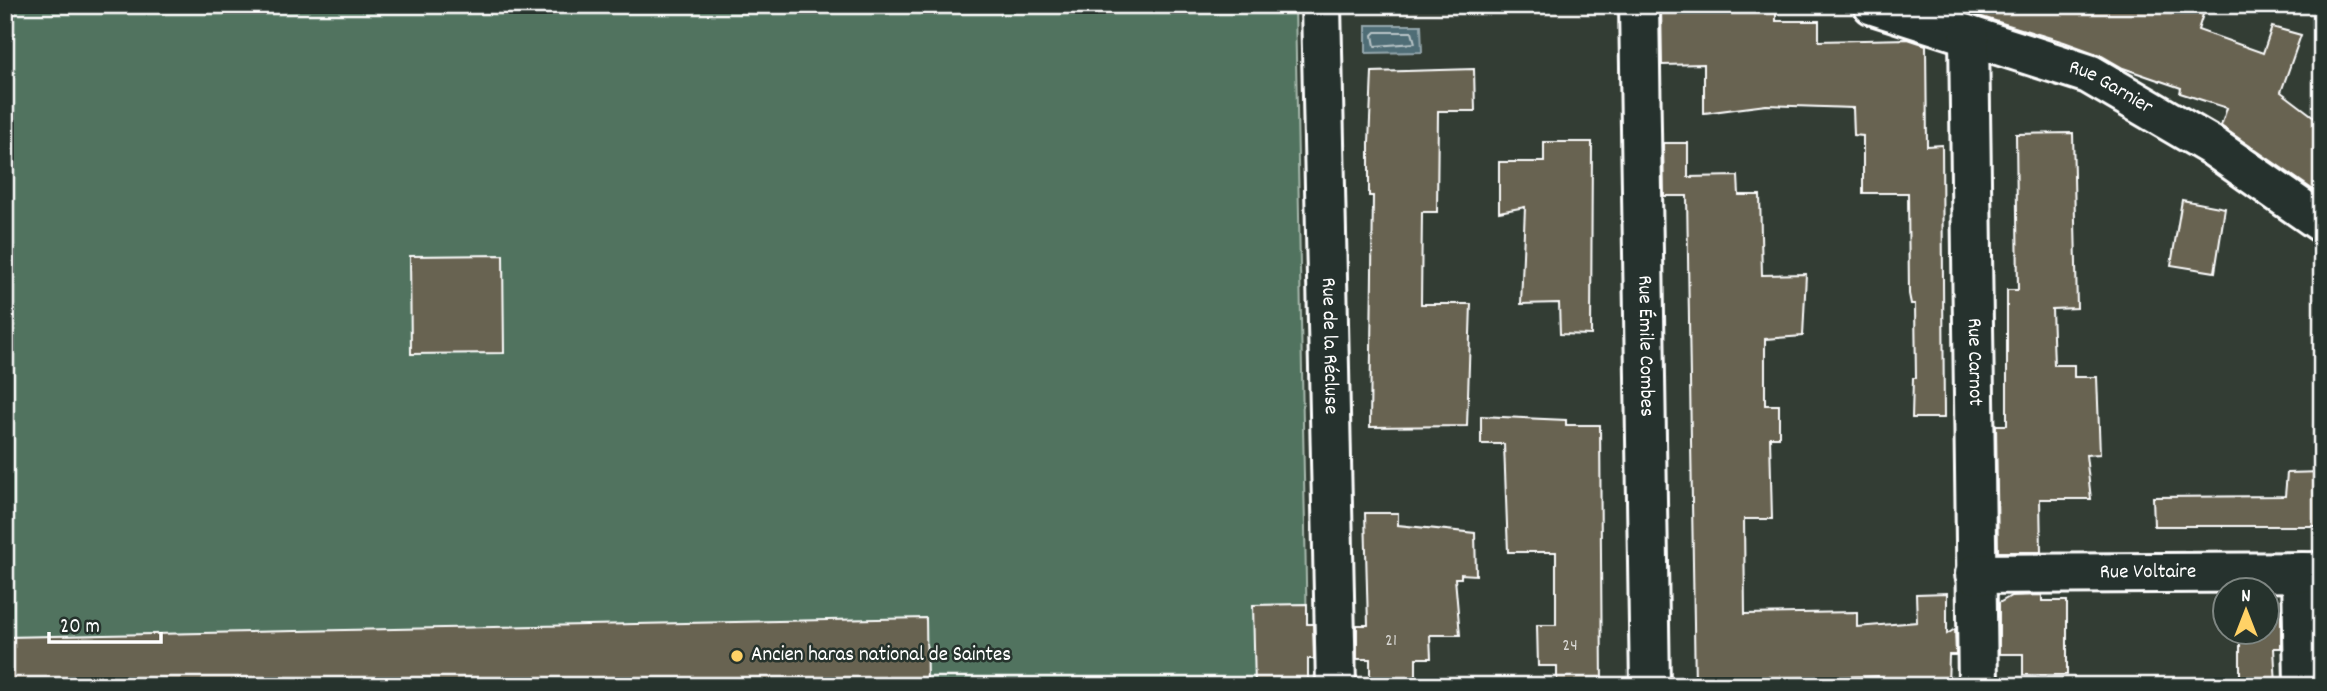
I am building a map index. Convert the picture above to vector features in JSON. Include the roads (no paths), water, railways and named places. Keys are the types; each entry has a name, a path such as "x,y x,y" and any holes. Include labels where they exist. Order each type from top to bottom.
{"street":[{"name":"Rue de la Récluse","path":"1321,5 1336,686"},
{"name":"Rue Émile Combes","path":"1639,5 1650,686"},
{"name":"Rue Garnier","path":"1873,5 2089,74 2212,146 2322,223"},
{"name":"Rue Carnot","path":"1969,36 1978,686"},
{"name":"Rue Voltaire","path":"1975,573 2312,572"},
{"path":"2304,686 2312,572"}],"water":[{"path":"1366,25 1421,25 1422,52 1366,53"}],"place":[{"name":"Ancien haras national de Saintes","path":"737,656"}]}
